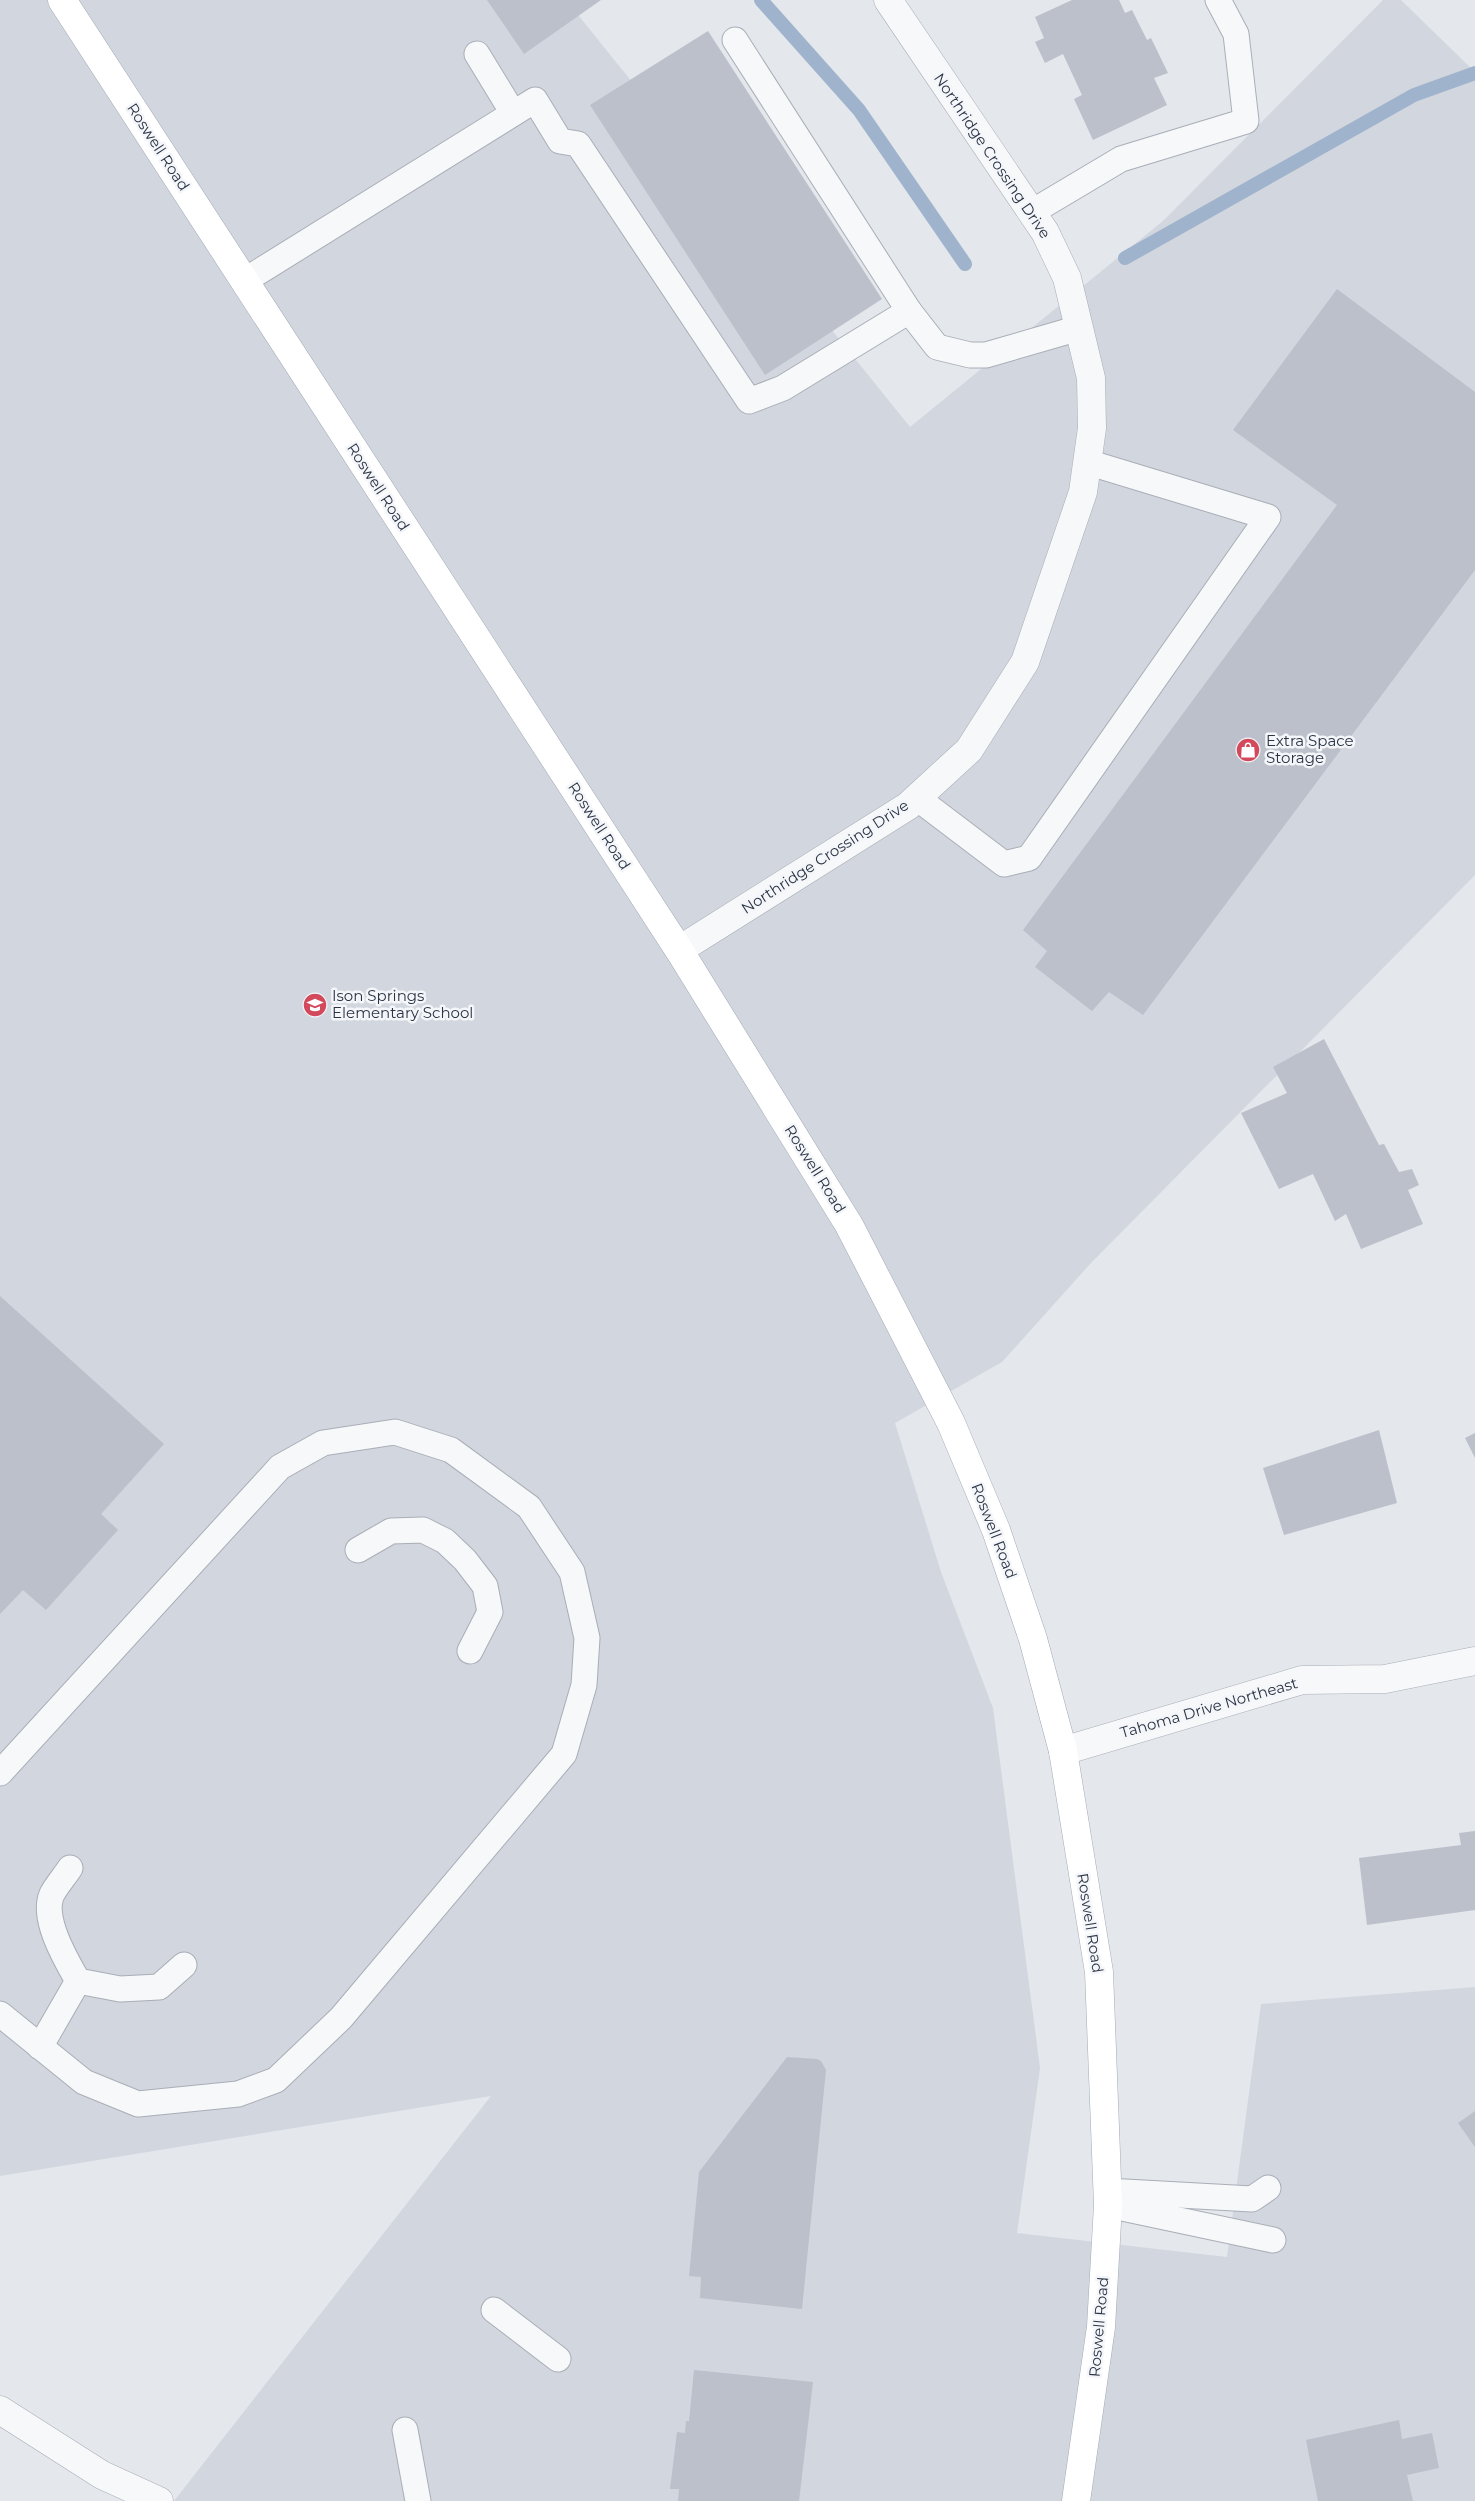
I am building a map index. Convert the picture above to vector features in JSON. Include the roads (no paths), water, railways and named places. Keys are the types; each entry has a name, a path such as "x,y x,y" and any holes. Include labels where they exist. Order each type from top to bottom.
{"main road":[{"name":"Roswell Road","path":"62,0 679,950 849,1225 951,1423 996,1530 1033,1639 1063,1751 1099,1972 1108,2198 1101,2327 1076,2501"}],"street":[{"name":"Northridge Crossing Drive","path":"679,950 908,806 968,750 1025,662 1083,492 1092,428 1091,378 1067,278 1045,232 888,0"},
{"name":"Tahoma Drive Northeast","path":"1063,1751 1302,1680 1385,1679 1475,1661"},
{"path":"0,2410 102,2475 159,2501"}],"lane":[{"path":"1032,212 1121,158 1246,121 1236,34 1218,0"},
{"path":"736,40 909,311 937,347 970,355 986,355 1079,328"},
{"path":"476,54 513,113"},
{"path":"244,281 534,100 560,141 578,144 749,401 783,388 909,311"},
{"path":"917,798 1004,864 1029,858 1268,517 1087,462"},
{"path":"0,1773 280,1467 323,1443 395,1432 451,1450 530,1507 572,1572 587,1638 584,1685 564,1754 341,2018 276,2080 238,2094 138,2104 84,2082 0,2014"},
{"path":"358,1550 390,1531 423,1530 452,1547 465,1560 485,1586 490,1612 470,1651"},
{"path":"70,1868 52,1896 51,1923 65,1958 78,1981 120,1989 159,1987 184,1965"},
{"path":"40,2047 78,1981"},
{"path":"1108,2198 1252,2198 1268,2188"},
{"path":"1108,2198 1273,2240"},
{"path":"494,2310 558,2359"},
{"path":"405,2430 418,2501"}],"waterway":[{"path":"761,0 859,110 965,264"},
{"path":"1125,258 1414,95 1475,73"}],"place":[{"name":"Extra Space Storage","path":"1248,750"},
{"name":"Ison Springs Elementary School","path":"315,1005"}]}
